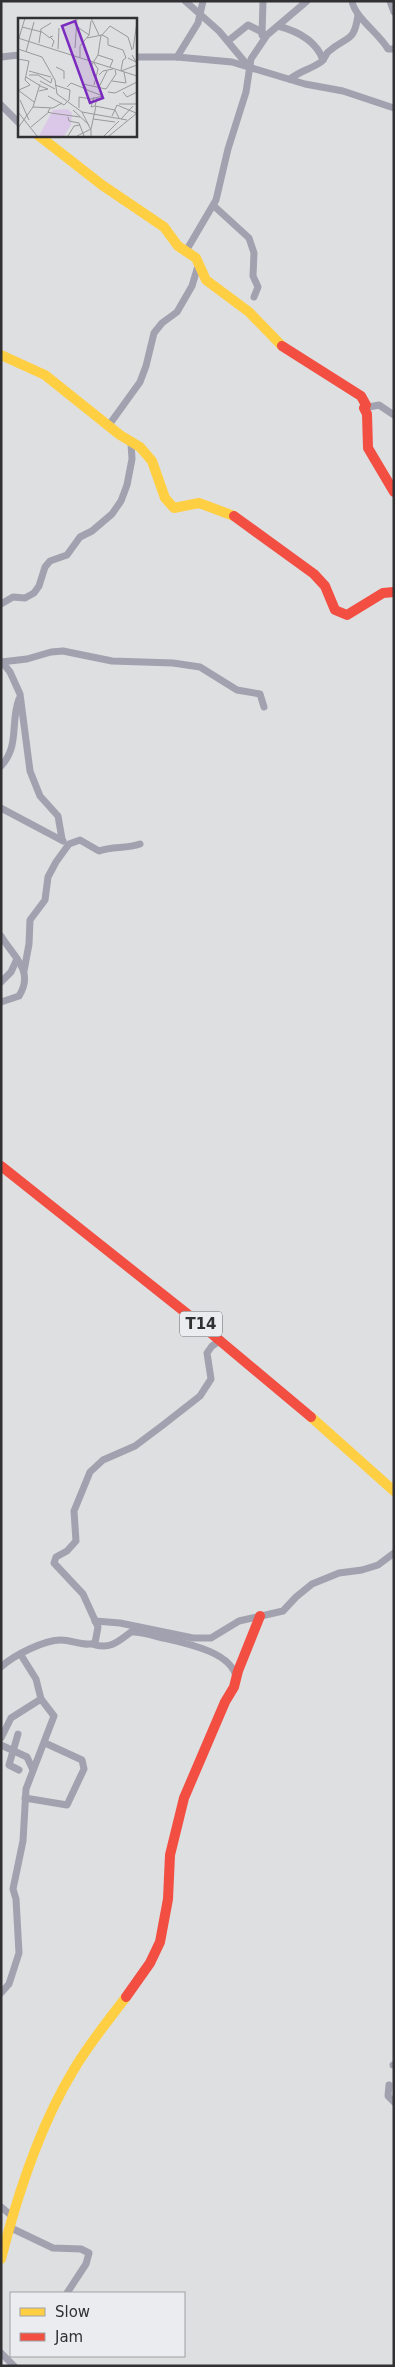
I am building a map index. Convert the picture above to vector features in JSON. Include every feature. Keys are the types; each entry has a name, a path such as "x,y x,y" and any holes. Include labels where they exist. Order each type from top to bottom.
{"main road":[{"path":"39,136 102,185 164,227 178,246 196,258 206,280 249,312 284,348 341,381 361,396 366,404 364,408 367,414 368,448 394,492"},
{"path":"1,355 45,375 108,425 140,447 149,456 165,498 174,508 199,503 236,517 314,574 325,586 331,605 339,613 347,615 383,593 394,592"},
{"name":"T14","path":"1,1166 221,1340 336,1438 394,1491"},
{"path":"1,2260 12,2216 51,2111 73,2070 150,1963 160,1942 168,1899 170,1855 184,1798 225,1702 234,1686 260,1616"}],"street":[{"path":"185,1 228,41 249,68"},
{"path":"177,57 198,23 198,13 203,1"},
{"path":"186,251 214,206 228,149 246,92 251,58 260,42 263,1"},
{"path":"260,42 307,1"},
{"path":"352,1 358,15 376,32 388,49 394,49"},
{"path":"390,1 394,12"},
{"path":"290,79 302,70 323,60 327,54 355,33 358,15"},
{"path":"228,41 248,25 262,32"},
{"path":"278,26 301,33 323,60"},
{"path":"1,57 18,55"},
{"path":"136,58 177,57 232,62 290,79 343,91 394,108"},
{"path":"1,105 18,122"},
{"path":"214,206 234,226 244,232 253,247 253,276 258,287 254,297"},
{"path":"108,425 140,382 154,334 162,323 177,312 192,286 198,266"},
{"path":"364,408 378,405 394,415"},
{"path":"1,604 13,597 25,598 37,590 50,561 67,555 80,537 92,531 118,506 127,485 132,459 131,442"},
{"path":"2,662 63,651 112,661 160,662 194,666 237,690 260,694 264,706"},
{"path":"2,662 10,672 20,698 30,771 40,796 58,816 65,849"},
{"path":"1,766 11,754 14,716 20,698"},
{"path":"1,808 62,839"},
{"path":"1,1002 19,996 25,987 24,971 29,944 30,920 45,900 50,871 65,849 76,840 99,851 113,846 131,847 140,844"},
{"path":"1,936 24,971"},
{"path":"1,982 12,972 17,959"},
{"path":"92,1644 97,1639 98,1631 83,1594 54,1563 56,1557 68,1551 76,1541 74,1511 86,1479 90,1472 103,1460 135,1446 200,1396 211,1379 207,1353 212,1346 221,1340"},
{"path":"95,1620 204,1639 211,1638 239,1621 252,1616 283,1611 312,1584 339,1572 362,1570 378,1565 394,1553"},
{"path":"1,1667 42,1643 54,1640 108,1647 117,1643 131,1632 143,1633 203,1649 228,1663 235,1672 236,1678"},
{"path":"1,1993 13,1974 19,1953 16,1899 13,1889 23,1841 25,1798 33,1770 46,1743 54,1716 40,1699 36,1679 21,1654"},
{"path":"1,1738 11,1718 40,1699"},
{"path":"18,1734 9,1766 19,1770"},
{"path":"25,1798 67,1804 84,1769 82,1760 46,1743"},
{"path":"1,1745 38,1760"},
{"path":"28,1757 33,1770"},
{"path":"389,2085 388,2096 394,2102"},
{"path":"1,2207 12,2216"},
{"path":"9,2227 53,2248 81,2249 89,2252 86,2264 68,2292"},
{"path":"1,2353 10,2357 14,2366"}],"traffic: slow":[{"path":"39,136 102,185 164,227 178,246 196,258 206,280 249,312 282,346"},
{"path":"1,355 45,375 120,435 140,447 152,461 165,498 174,508 199,503 234,516"},
{"path":"311,1417 394,1491"},
{"path":"1,2259 14,2211 39,2138 79,2061 126,1997"}],"traffic: jam":[{"path":"282,346 361,396 366,405 364,408 367,414 368,448 394,492"},
{"path":"234,516 314,574 325,586 335,610 347,615 383,593 394,592"},
{"path":"1,1166 200,1324 311,1417"},
{"path":"126,1997 150,1963 160,1942 168,1899 170,1855 184,1798 225,1702 234,1687 238,1671 260,1616"}]}
